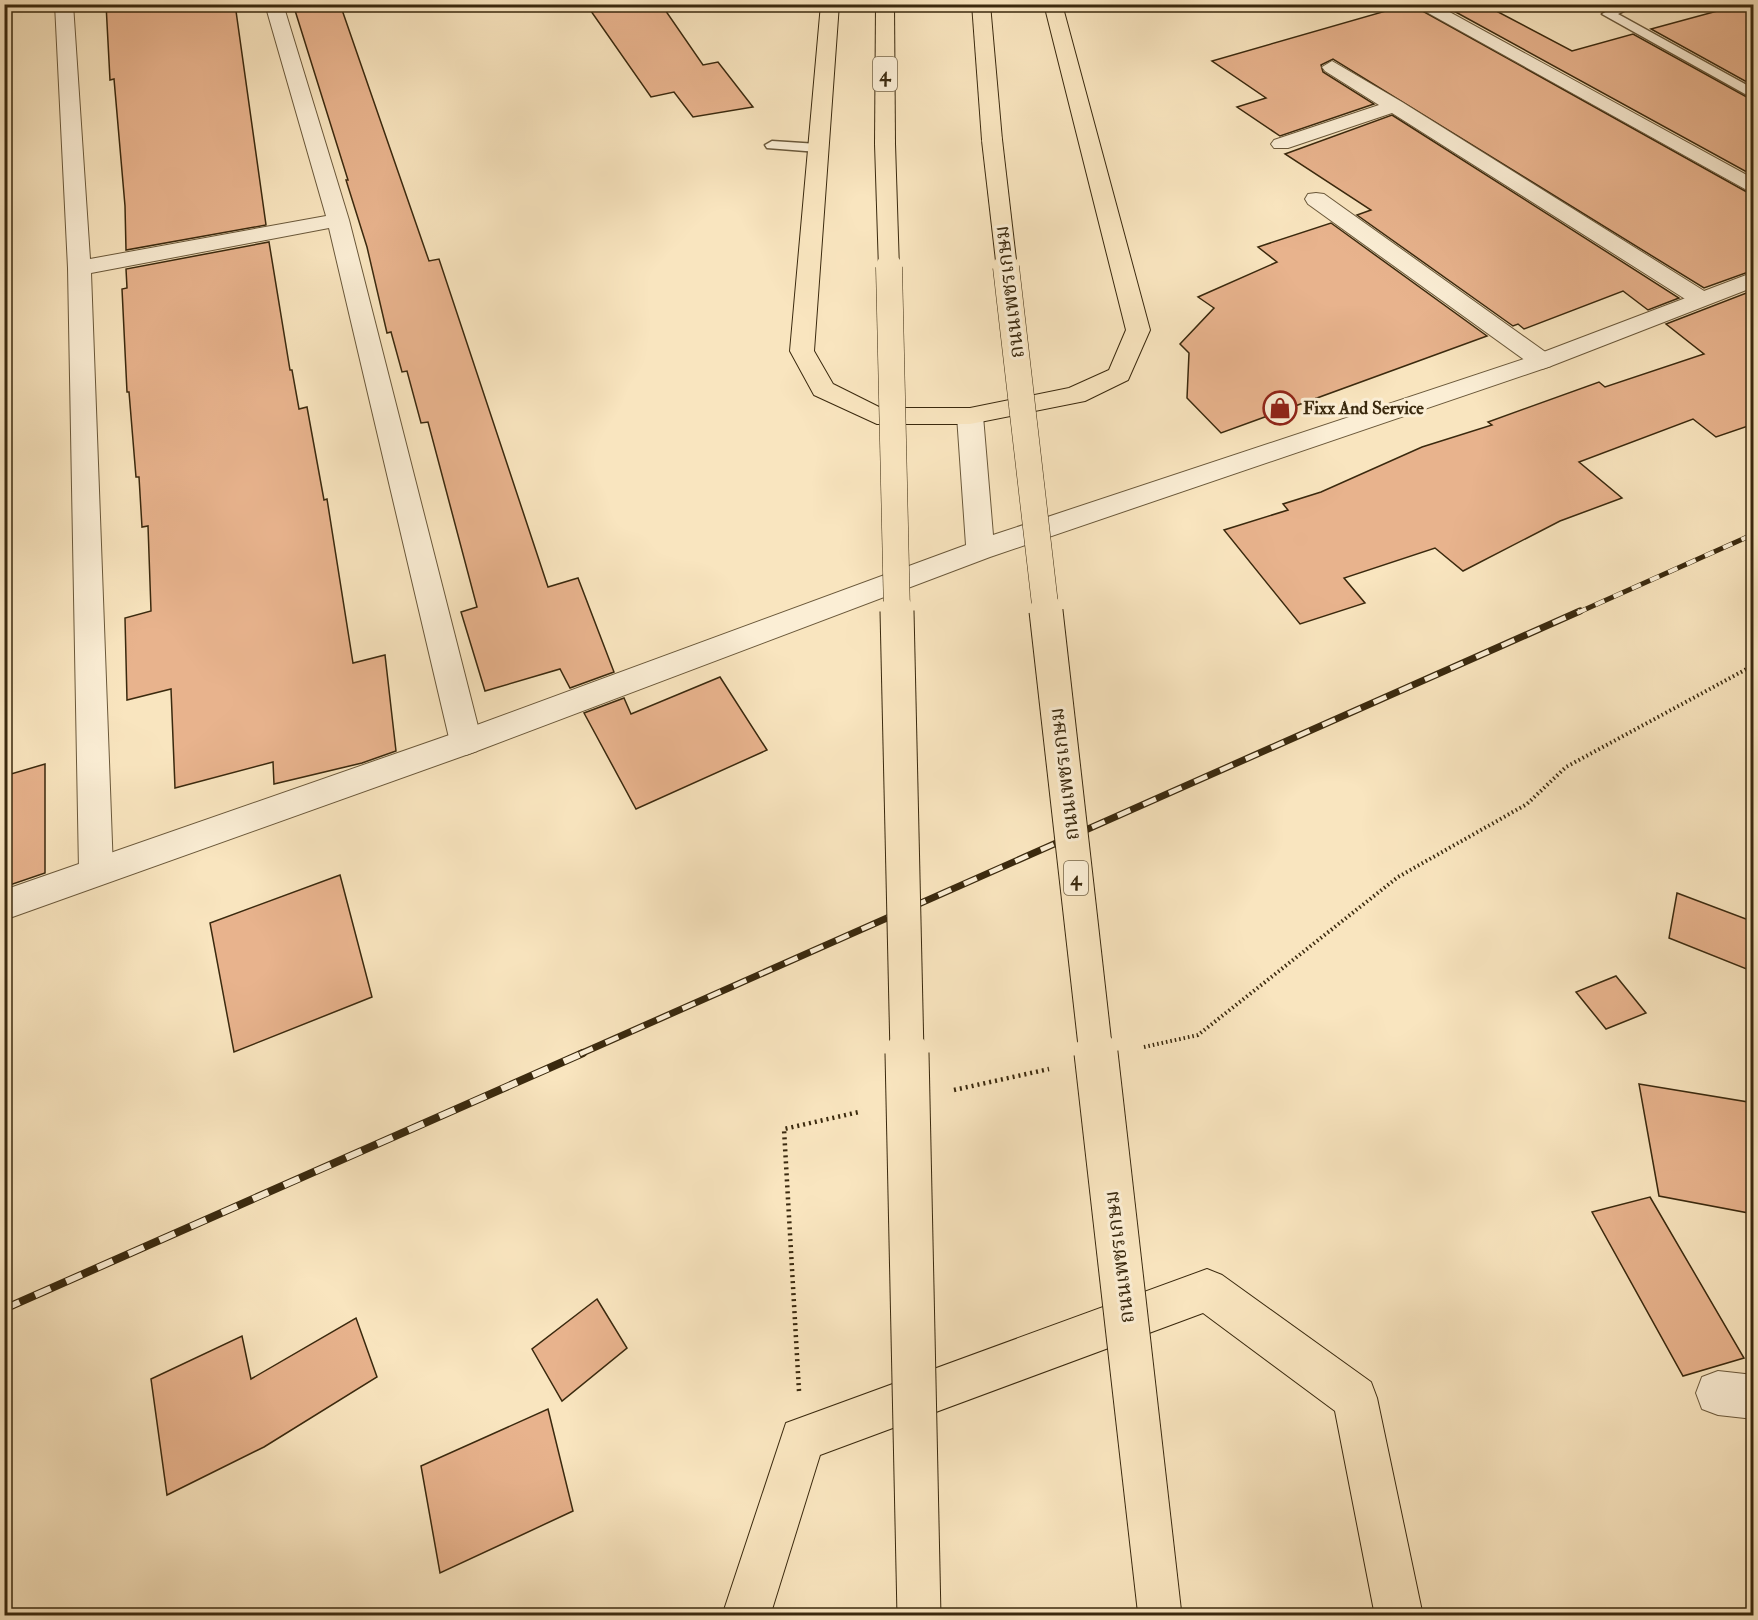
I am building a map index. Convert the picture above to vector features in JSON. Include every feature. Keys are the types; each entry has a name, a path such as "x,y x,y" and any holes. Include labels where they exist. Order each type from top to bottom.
{"highway":[{"path":"830,4 802,351 824,389 877,416 970,416 1076,395 1119,375 1138,330 1053,4"},
{"name":"4","path":"885,4 885,144 894,436 919,1616"},
{"name":"ถนนเพชรเกษม","path":"981,4 992,140 1160,1616"},
{"path":"746,1616 802,1439 1207,1290 1355,1398 1399,1616"}],"street":[{"path":"63,4 79,268 96,870"},
{"path":"274,4 338,220 466,742"},
{"path":"1421,4 1754,188"},
{"path":"1332,67 1701,299"},
{"path":"1281,144 1395,106"},
{"path":"1316,199 1542,361"},
{"path":"79,268 338,220"},
{"path":"4,905 96,870 466,742 980,550 1542,361 1754,279"},
{"path":"970,416 980,550"}],"lane":[{"path":"1632,4 1608,14 1754,94"},
{"path":"772,145 819,148"}],"path":[{"path":"1140,1048 1198,1035 1398,877 1527,804 1566,767 1754,665"},
{"path":"945,1092 1060,1066"},
{"path":"802,1439 784,1129 864,1110"}],"building":[{"path":"106,4 235,4 266,225 126,250 125,206 114,79 110,80"},
{"path":"293,4 340,4 429,261 439,259 548,587 578,578 614,672 570,688 560,669 485,691 461,612 477,607 428,422 421,423 407,371 402,372 391,332 387,333 367,247 346,180 348,180"},
{"path":"586,4 661,4 703,65 718,62 753,107 693,117 674,92 651,97"},
{"path":"1410,4 1754,196 1754,270 1704,288 1333,59 1321,65 1323,72 1374,104 1280,136 1237,107 1266,98 1212,61"},
{"path":"1441,4 1483,4 1572,51 1633,34 1754,101 1754,176"},
{"path":"1743,4 1754,4 1754,86 1651,29"},
{"path":"1392,115 1679,298 1648,310 1623,291 1524,329 1518,324 1513,326 1357,215 1371,210 1285,154"},
{"path":"1331,223 1487,336 1221,433 1187,398 1189,353 1180,344 1214,308 1198,297 1277,262 1258,247"},
{"path":"269,242 290,370 292,370 299,409 307,407 324,500 327,499 353,663 385,655 396,751 362,763 274,784 273,762 175,788 171,689 127,700 125,618 151,611 148,526 142,527 139,477 136,477 129,392 127,392 122,289 127,288 126,269"},
{"path":"1754,290 1754,424 1716,437 1693,419 1579,462 1622,498 1560,521 1463,571 1435,548 1344,578 1365,603 1300,624 1224,530 1288,510 1283,504 1321,492 1422,447 1492,425 1488,422 1599,382 1605,387 1704,354 1666,324"},
{"path":"720,677 767,750 636,809 584,713 624,698 631,714"},
{"path":"45,764 45,873 4,887 4,776"},
{"path":"340,875 372,997 234,1052 210,923"},
{"path":"1677,893 1754,922 1754,972 1669,938"},
{"path":"1616,976 1646,1013 1606,1029 1576,992"},
{"path":"1639,1084 1754,1103 1754,1214 1659,1196"},
{"path":"1650,1197 1744,1358 1683,1376 1592,1212"},
{"path":"597,1299 627,1348 562,1401 532,1349"},
{"path":"356,1318 377,1377 264,1447 167,1495 151,1379 242,1336 251,1379"},
{"path":"548,1409 573,1511 440,1573 421,1466"}],"railway":[{"path":"1577,613 1754,534"},
{"path":"580,1054 1580,611"},
{"path":"4,1309 583,1053"}],"place":[{"name":"Fixx And Service","path":"1280,408"}]}
